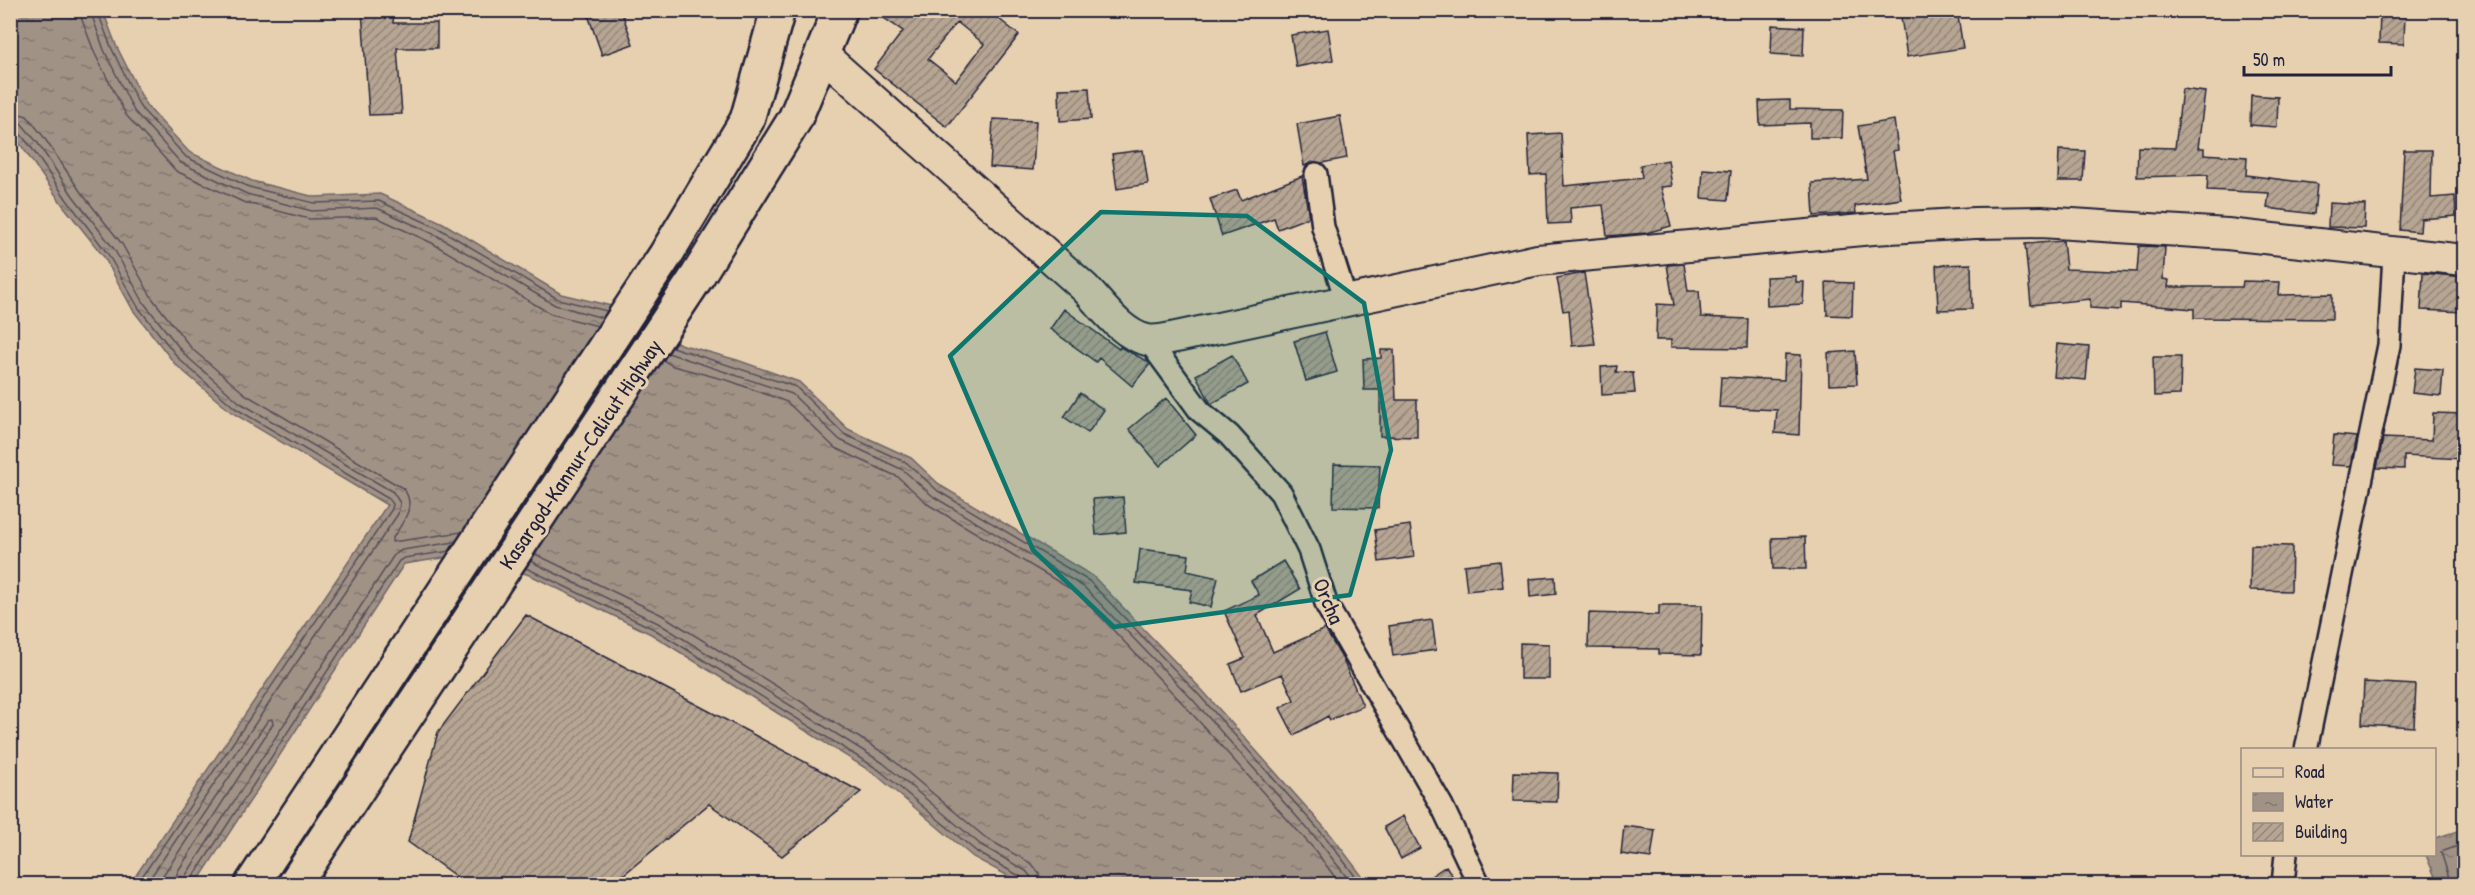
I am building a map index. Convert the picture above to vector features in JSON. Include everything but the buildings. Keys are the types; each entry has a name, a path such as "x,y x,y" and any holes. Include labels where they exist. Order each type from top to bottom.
{"highway":[{"name":"Kasargod-Kannur-Calicut Highway","path":"252,885 665,256 747,120 778,10"},
{"name":"Kasargod-Kannur-Calicut Highway","path":"295,885 698,275 795,119 840,10"}],"main road":[{"path":"822,54 1084,288 1118,322 1130,332 1148,340 1181,336 1538,260 1873,229 2041,222 2227,234 2464,260"}],"street":[{"path":"1316,174 1323,227 1346,300"},
{"path":"2306,748 2389,345 2394,254"},
{"name":"Orcha","path":"1148,340 1200,411 1229,435 1281,493 1309,550 1327,606 1442,806 1479,885"},
{"path":"2283,885 2286,856"}],"highlighted area":[{"path":"1101,212 1247,216 1364,303 1391,450 1350,595 1114,627 1033,550 950,356"}],"water":[{"path":"11,11 103,11 116,45 146,105 189,152 252,181 315,197 380,194 443,223 561,294 624,309 680,344 737,360 799,382 848,429 911,458 941,486 1093,576 1203,691 1331,835 1368,884 1023,884 973,857 875,774 651,634 532,576 469,554 404,564 196,884 130,884 387,505 231,412 175,364 133,310 104,257 62,204 11,131"},
{"path":"2464,829 2464,884 2438,884 2426,856 2436,856 2436,838"}]}
